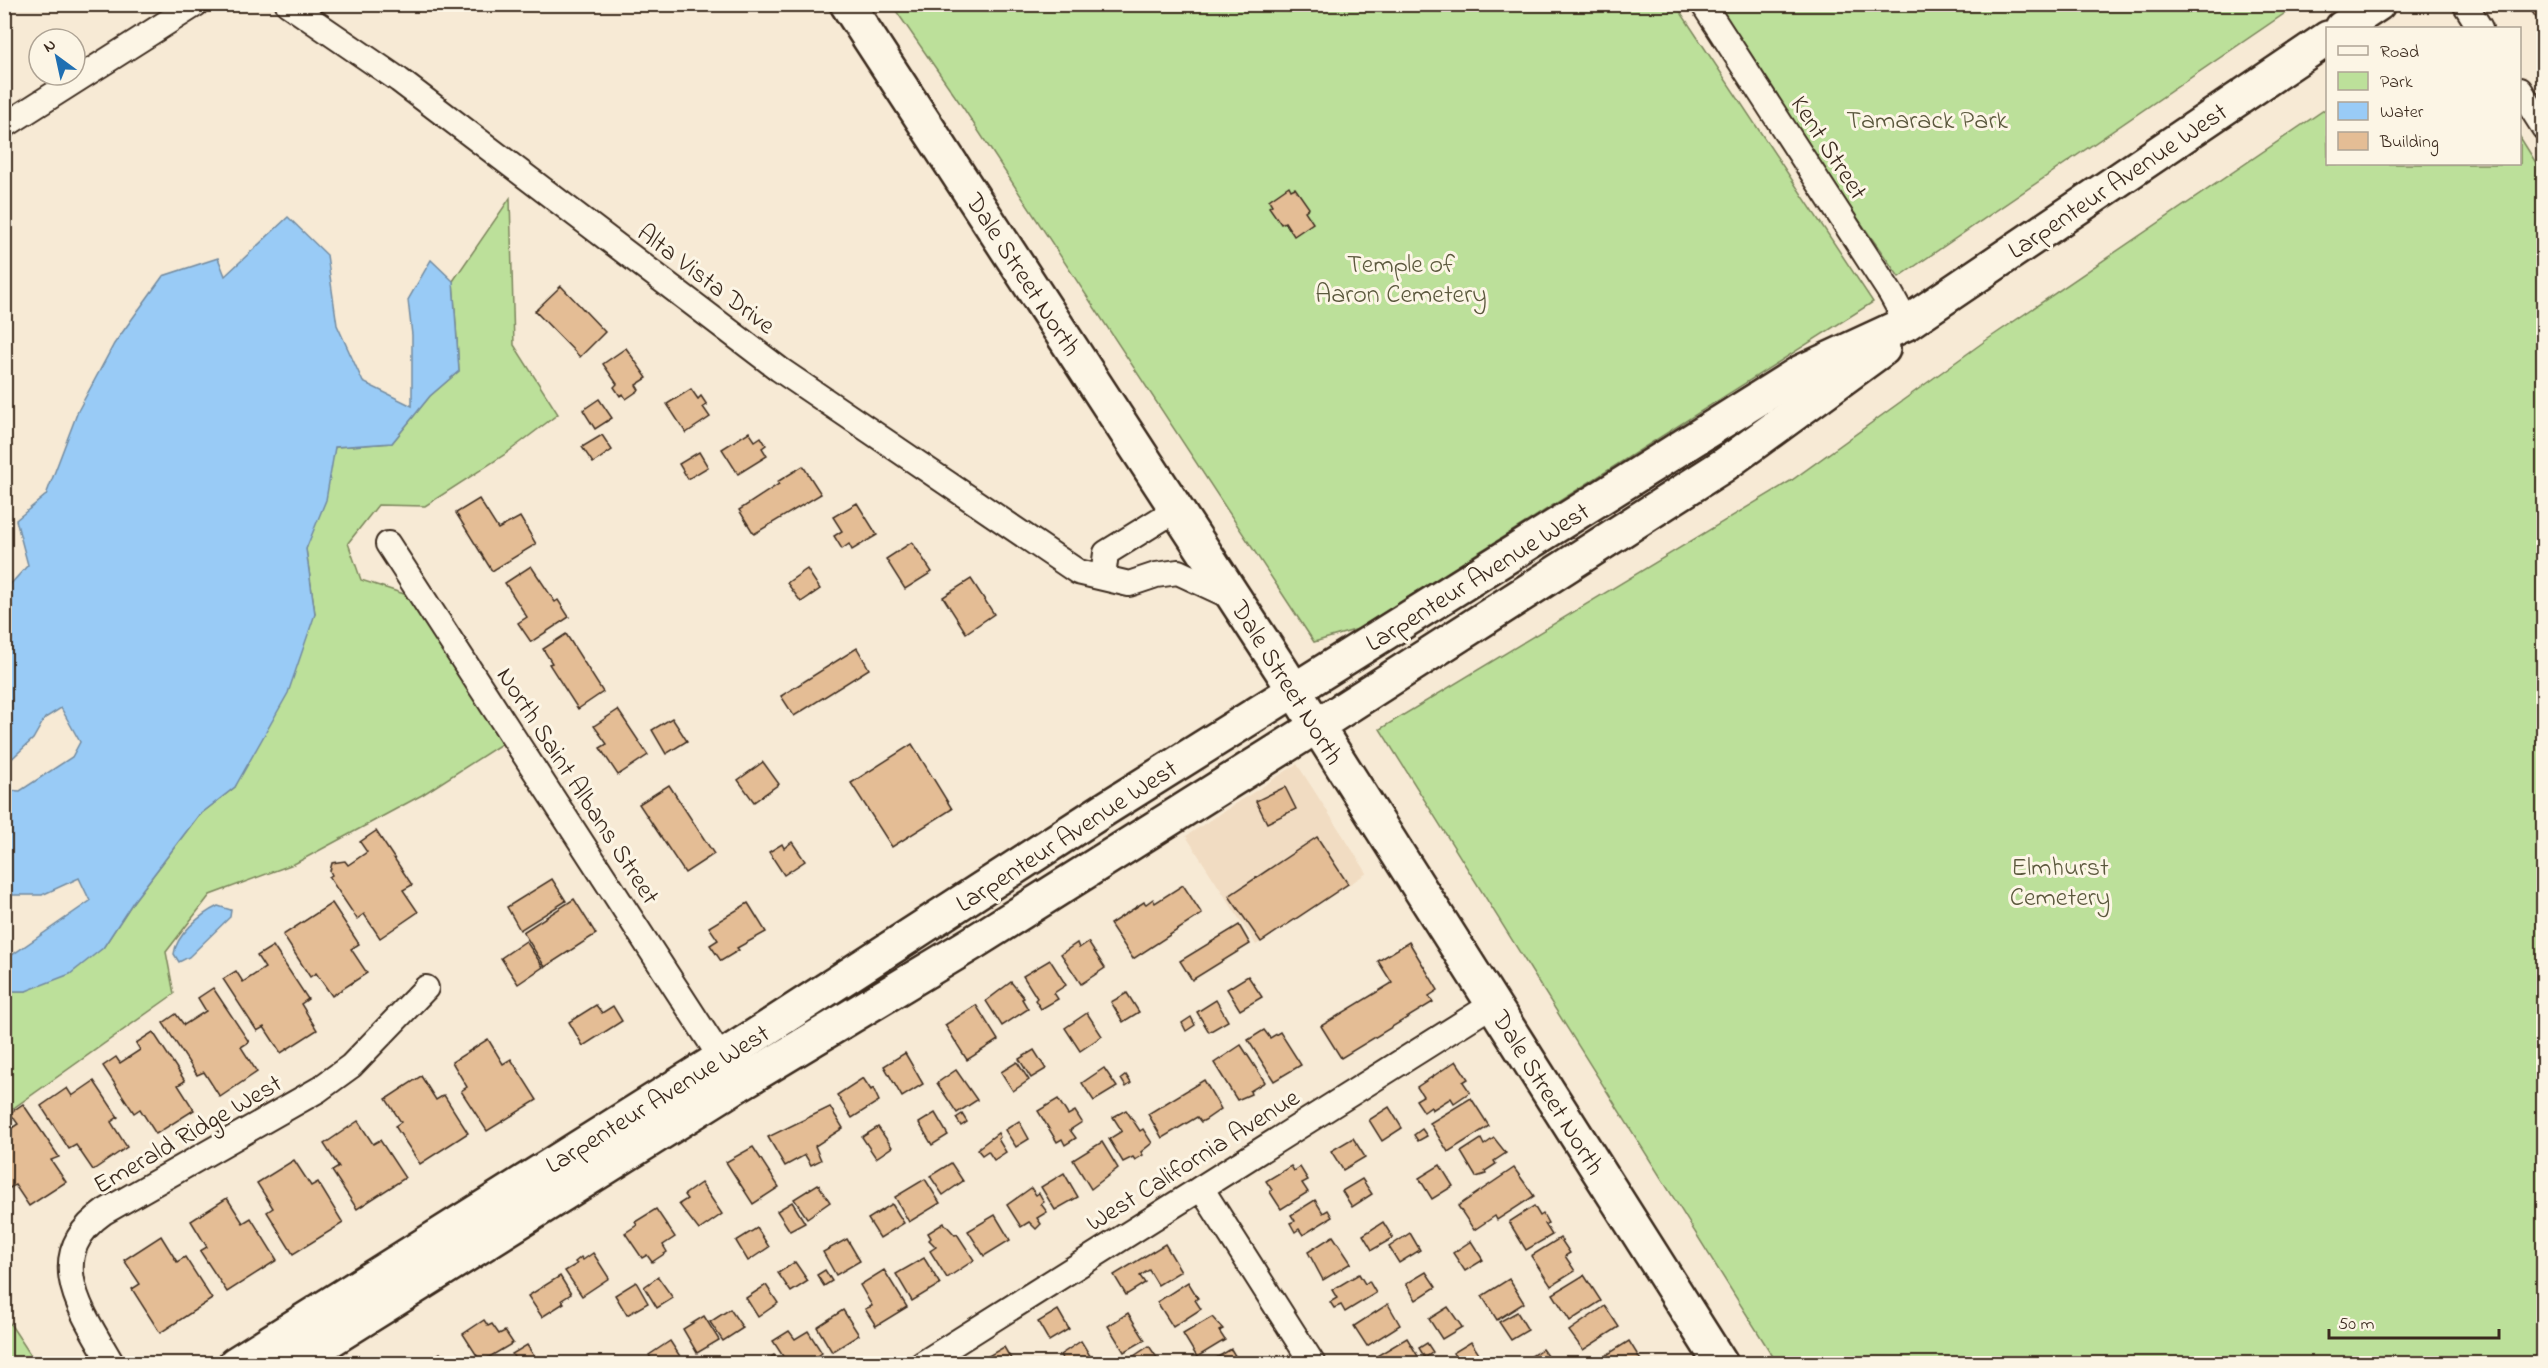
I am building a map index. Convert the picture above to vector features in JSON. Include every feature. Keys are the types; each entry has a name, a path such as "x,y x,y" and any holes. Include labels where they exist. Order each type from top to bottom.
{"main road":[{"name":"Dale Street North","path":"847,4 1295,690 1722,1364"},
{"path":"2344,27 2378,4"},
{"name":"Larpenteur Avenue West","path":"235,1364 721,1058 1105,809 1801,372 1907,323 2326,39"},
{"name":"Larpenteur Avenue West","path":"292,1364 729,1090 971,944 1724,465 1877,355 1907,323"}],"street":[{"path":"4,126 196,4"},
{"name":"Alta Vista Drive","path":"288,4 399,80 779,369 1078,572 1129,584 1156,575 1178,572 1236,599"},
{"name":"Kent Street","path":"1702,4 1885,284 1907,323"},
{"path":"2465,4 2479,27"},
{"path":"2521,92 2544,128"},
{"path":"1103,577 1106,553 1177,509"},
{"name":"North Saint Albans Street","path":"388,544 721,1058"},
{"name":"Emerald Ridge West","path":"112,1364 74,1294 70,1278 70,1262 83,1231 104,1212 318,1090 351,1066 426,988"},
{"name":"West California Avenue","path":"922,1364 1493,1004"},
{"path":"1201,1188 1313,1364"}],"shaded area":[{"path":"1297,764 1367,873 1256,945 1186,836"}],"green space":[{"name":"Temple of Aaron Cemetery","path":"892,5 1676,5 1873,302 1358,629 1314,642 964,109"},
{"name":"Tamarack Park","path":"1708,5 2297,5 1899,277"},
{"name":"Elmhurst Cemetery","path":"2326,109 2326,165 2521,165 2521,139 2543,174 2543,1363 1777,1363 1380,729 1792,480 1985,341"},
{"path":"510,198 514,345 558,414 504,455 425,506 378,505 348,543 361,580 407,595 503,743 422,795 296,863 210,895 166,952 174,994 5,1114 5,991 26,991 103,948 133,902 198,816 235,787 315,614 306,549 335,447 392,443 430,396 459,371 453,281"},
{"path":"5,1316 36,1363 5,1363"}],"water":[{"path":"288,217 327,255 337,325 363,382 412,406 412,335 408,300 431,260 453,281 459,371 430,396 392,443 335,447 326,500 306,549 315,614 288,693 235,787 198,816 133,902 103,948 70,974 26,991 5,991 5,960 90,901 79,878 42,895 6,895 5,897 5,790 20,791 72,757 80,742 61,708 45,718 33,739 5,765 5,603 7,588 28,565 16,520 46,495 78,411 114,344 163,276 218,258 225,276"},
{"path":"218,906 231,910 230,917 189,957 179,962 174,954 179,940 197,920"}],"building":[{"path":"2527,4 2544,4 2544,30"},
{"path":"1289,186 1291,190 1295,188 1309,208 1305,211 1313,223 1294,236 1285,222 1281,224 1269,207 1272,205 1269,200"},
{"path":"561,286 605,332 580,357 535,311"},
{"path":"626,348 647,378 636,385 639,390 626,399 623,394 620,396 614,387 617,384 603,364"},
{"path":"691,389 698,399 701,396 707,405 703,407 710,417 686,433 667,404"},
{"path":"599,399 612,418 595,429 583,410"},
{"path":"749,432 755,441 761,437 766,445 762,448 767,456 738,474 722,449"},
{"path":"602,435 612,450 593,463 582,447"},
{"path":"699,452 708,467 688,479 679,464"},
{"path":"803,466 821,494 754,534 739,510"},
{"path":"479,499 498,529 520,517 536,544 492,571 456,513"},
{"path":"857,503 877,535 852,550 849,544 842,549 834,536 842,531 833,517"},
{"path":"912,542 932,572 905,589 886,559"},
{"path":"531,566 555,602 558,600 569,617 531,642 518,623 527,617 505,583"},
{"path":"807,569 820,589 801,602 787,583"},
{"path":"971,579 994,614 966,633 943,597"},
{"path":"566,634 603,692 578,709 549,664 552,663 543,649"},
{"path":"857,648 869,669 794,716 781,696"},
{"path":"618,710 648,755 618,775 600,748 607,744 594,726"},
{"path":"672,718 687,741 666,754 652,730"},
{"path":"912,744 952,809 892,847 851,783"},
{"path":"763,762 779,784 754,802 738,780"},
{"path":"669,785 714,854 685,873 639,804"},
{"path":"1285,787 1296,809 1267,823 1256,801"},
{"path":"376,831 412,885 403,890 418,912 380,938 364,914 357,919 329,877 332,875 330,871 332,863 345,861 348,865 367,852 360,842"},
{"path":"1317,837 1348,884 1261,942 1229,896"},
{"path":"792,842 805,861 784,875 769,852 782,844 784,848"},
{"path":"552,879 566,901 520,930 507,907"},
{"path":"1183,885 1202,914 1133,959 1110,924 1144,902 1146,904 1153,899 1155,903"},
{"path":"574,899 596,934 545,967 523,932"},
{"path":"332,903 359,944 351,949 367,973 332,996 316,973 310,977 283,935"},
{"path":"748,903 766,932 737,948 739,950 721,961 710,945 718,940 709,927"},
{"path":"1239,925 1250,944 1192,980 1180,961"},
{"path":"526,941 543,967 518,984 501,958"},
{"path":"1088,942 1105,968 1081,984 1061,954 1077,943 1079,948"},
{"path":"1409,942 1438,990 1429,996 1433,1002 1341,1058 1321,1026 1392,983 1378,961"},
{"path":"273,946 308,999 301,1004 317,1030 281,1053 264,1027 257,1031 223,979 236,971 243,982 265,968 257,956"},
{"path":"1050,960 1066,985 1054,993 1058,999 1041,1009 1023,976"},
{"path":"1248,976 1262,997 1240,1010 1227,989"},
{"path":"1011,982 1024,998 1022,999 1028,1009 1002,1026 986,1001"},
{"path":"213,988 249,1042 241,1047 257,1072 220,1097 204,1072 197,1075 163,1023 176,1014 184,1025 206,1011 198,998"},
{"path":"1127,993 1139,1012 1123,1022 1111,1002"},
{"path":"1216,1000 1228,1021 1209,1032 1197,1012"},
{"path":"596,1005 602,1013 613,1006 622,1021 583,1046 569,1022"},
{"path":"976,1005 998,1040 967,1060 945,1025"},
{"path":"1087,1013 1102,1036 1080,1051 1065,1028"},
{"path":"1191,1017 1195,1025 1186,1031 1182,1023"},
{"path":"1264,1030 1270,1038 1280,1032 1301,1065 1274,1081 1248,1040"},
{"path":"153,1032 185,1081 178,1085 194,1110 156,1134 140,1109 134,1113 103,1066 116,1057 120,1063 140,1050 136,1043"},
{"path":"488,1039 503,1064 511,1059 537,1100 487,1131 461,1091 467,1087 452,1062"},
{"path":"1241,1045 1265,1082 1250,1091 1251,1094 1237,1100 1214,1063"},
{"path":"1034,1050 1046,1069 1031,1078 1019,1059"},
{"path":"905,1053 923,1084 902,1097 884,1066"},
{"path":"1456,1061 1468,1079 1463,1082 1470,1092 1454,1103 1451,1098 1432,1110 1431,1107 1424,1112 1416,1100 1423,1096 1417,1087"},
{"path":"1017,1062 1029,1080 1013,1091 1001,1072"},
{"path":"1104,1068 1117,1087 1094,1101 1082,1083"},
{"path":"956,1070 977,1100 957,1113 937,1083"},
{"path":"1126,1075 1131,1083 1126,1087 1121,1079"},
{"path":"421,1076 436,1100 444,1095 468,1133 420,1164 395,1126 401,1122 386,1099"},
{"path":"863,1078 871,1090 873,1088 879,1101 852,1118 837,1095"},
{"path":"1204,1080 1221,1109 1201,1122 1197,1117 1162,1138 1148,1114"},
{"path":"94,1081 118,1117 111,1122 127,1147 93,1170 76,1145 69,1149 41,1106 67,1088 72,1096"},
{"path":"1471,1098 1489,1126 1448,1152 1430,1123"},
{"path":"1058,1099 1068,1115 1075,1111 1082,1122 1070,1130 1076,1138 1065,1145 1062,1139 1057,1142 1038,1111"},
{"path":"23,1104 59,1157 51,1160 66,1182 29,1206 15,1185 8,1189 4,1184 4,1133 18,1124 10,1113"},
{"path":"830,1107 843,1128 815,1146 821,1160 811,1165 805,1155 785,1166 768,1137"},
{"path":"1389,1107 1402,1128 1382,1141 1369,1120"},
{"path":"1126,1110 1140,1131 1143,1129 1152,1143 1141,1152 1143,1155 1135,1160 1133,1157 1123,1162 1109,1139 1122,1131 1113,1117"},
{"path":"935,1113 948,1135 932,1145 919,1123"},
{"path":"962,1114 967,1122 961,1126 956,1118"},
{"path":"358,1121 373,1144 380,1140 405,1178 357,1209 332,1171 339,1167 324,1144"},
{"path":"1019,1121 1029,1139 1016,1147 1005,1130"},
{"path":"878,1127 892,1147 876,1158 862,1137"},
{"path":"1422,1129 1427,1136 1418,1141 1414,1135"},
{"path":"998,1133 1000,1137 998,1139 1006,1152 994,1160 988,1151 982,1155 977,1149"},
{"path":"1353,1138 1365,1157 1343,1170 1331,1151"},
{"path":"1494,1138 1506,1153 1494,1161 1496,1164 1485,1171 1486,1174 1476,1177 1461,1152 1481,1139 1484,1145"},
{"path":"1102,1142 1118,1168 1091,1189 1073,1160"},
{"path":"753,1147 779,1187 753,1204 726,1162"},
{"path":"294,1160 311,1186 318,1182 343,1223 293,1254 267,1212 273,1208 257,1183"},
{"path":"951,1163 963,1181 943,1195 930,1176"},
{"path":"1440,1165 1453,1186 1432,1199 1419,1178"},
{"path":"1291,1166 1294,1171 1300,1167 1308,1180 1302,1183 1308,1192 1281,1209 1266,1181"},
{"path":"1514,1168 1534,1196 1497,1220 1495,1216 1474,1230 1458,1206"},
{"path":"1064,1173 1078,1197 1055,1210 1041,1187"},
{"path":"925,1179 940,1203 909,1222 895,1197"},
{"path":"1362,1179 1372,1194 1352,1207 1342,1191"},
{"path":"701,1183 722,1214 699,1230 679,1204 687,1199 684,1195"},
{"path":"818,1184 830,1202 807,1218 794,1199"},
{"path":"1031,1188 1036,1195 1039,1193 1044,1202 1041,1204 1047,1212 1037,1218 1041,1224 1036,1229 1029,1222 1021,1227 1007,1205"},
{"path":"227,1198 243,1223 251,1218 277,1260 227,1292 200,1251 207,1247 191,1221"},
{"path":"1315,1200 1323,1213 1328,1210 1332,1217 1303,1235 1299,1229 1295,1232 1290,1223 1295,1221 1291,1215"},
{"path":"792,1202 805,1223 790,1231 777,1211"},
{"path":"892,1204 904,1223 880,1238 868,1219"},
{"path":"1534,1206 1540,1216 1543,1214 1548,1223 1545,1224 1552,1235 1526,1250 1509,1222"},
{"path":"656,1209 675,1237 663,1245 667,1252 652,1262 647,1255 642,1258 625,1233 637,1225 635,1222"},
{"path":"995,1215 1010,1240 984,1256 968,1231"},
{"path":"1383,1222 1393,1238 1372,1250 1363,1235"},
{"path":"944,1223 955,1235 957,1234 974,1260 947,1278 930,1251 936,1247 929,1240 931,1238 928,1233"},
{"path":"757,1228 769,1247 748,1261 736,1241"},
{"path":"1410,1233 1420,1250 1399,1263 1389,1247"},
{"path":"161,1236 177,1262 185,1257 212,1299 160,1333 132,1289 140,1284 124,1260"},
{"path":"1333,1236 1351,1263 1323,1280 1308,1252"},
{"path":"1560,1238 1570,1253 1565,1256 1575,1271 1551,1286 1531,1256"},
{"path":"847,1239 860,1261 836,1275 823,1252"},
{"path":"1471,1241 1483,1260 1465,1271 1453,1253"},
{"path":"1165,1244 1181,1271 1158,1285 1149,1270 1140,1276 1145,1283 1126,1295 1114,1275"},
{"path":"593,1253 609,1278 582,1296 565,1271 577,1264 575,1262 581,1257 583,1260"},
{"path":"924,1258 940,1284 912,1301 896,1274"},
{"path":"795,1262 808,1281 791,1292 778,1273"},
{"path":"825,1270 832,1281 824,1286 817,1275"},
{"path":"884,1270 907,1307 876,1326 865,1309 872,1306 860,1285"},
{"path":"1426,1272 1436,1287 1416,1300 1406,1284"},
{"path":"1359,1274 1365,1284 1369,1281 1376,1293 1345,1312 1341,1305 1334,1308 1330,1302 1337,1298 1332,1290"},
{"path":"1584,1275 1601,1301 1570,1321 1553,1294"},
{"path":"560,1276 571,1294 562,1300 564,1303 542,1317 528,1296"},
{"path":"658,1277 673,1298 657,1308 644,1287"},
{"path":"1509,1279 1524,1303 1497,1320 1482,1296"},
{"path":"636,1282 648,1303 627,1315 615,1295"},
{"path":"1188,1282 1198,1298 1195,1300 1201,1309 1173,1327 1157,1302"},
{"path":"766,1285 778,1303 758,1317 746,1298"},
{"path":"1388,1304 1400,1325 1367,1346 1354,1326"},
{"path":"1605,1306 1619,1327 1583,1350 1569,1331"},
{"path":"1448,1307 1462,1327 1442,1339 1429,1319"},
{"path":"730,1309 743,1328 723,1341 710,1322"},
{"path":"843,1310 859,1335 832,1352 817,1327"},
{"path":"1058,1310 1069,1329 1049,1341 1038,1322"},
{"path":"1517,1312 1528,1330 1511,1340 1499,1322"},
{"path":"1128,1313 1145,1340 1124,1352 1108,1326"},
{"path":"704,1316 719,1340 697,1353 683,1329"},
{"path":"1212,1317 1223,1329 1219,1331 1225,1340 1197,1357 1183,1334"},
{"path":"484,1320 488,1326 492,1324 499,1334 505,1331 513,1343 481,1362 463,1334"},
{"path":"789,1331 795,1339 808,1331 822,1353 812,1360 814,1363 788,1364 773,1341"},
{"path":"1407,1338 1422,1363 1379,1364 1375,1357"},
{"path":"670,1341 685,1364 654,1364 649,1355"},
{"path":"1081,1341 1095,1364 1066,1364 1060,1355"},
{"path":"1629,1341 1642,1362 1599,1364 1597,1361"},
{"path":"1471,1342 1479,1354 1464,1364 1460,1364 1453,1353"},
{"path":"1427,1343 1433,1352 1425,1358 1419,1348"},
{"path":"527,1345 539,1364 518,1364 512,1354"},
{"path":"1149,1346 1160,1362 1131,1364 1128,1360"},
{"path":"1004,1347 1014,1364 979,1364 978,1362"},
{"path":"1231,1349 1240,1364 1208,1363"},
{"path":"1542,1349 1550,1360 1545,1364 1526,1364 1524,1361"},
{"path":"440,1353 448,1364 424,1364"},
{"path":"774,1355 779,1364 760,1364"}]}
